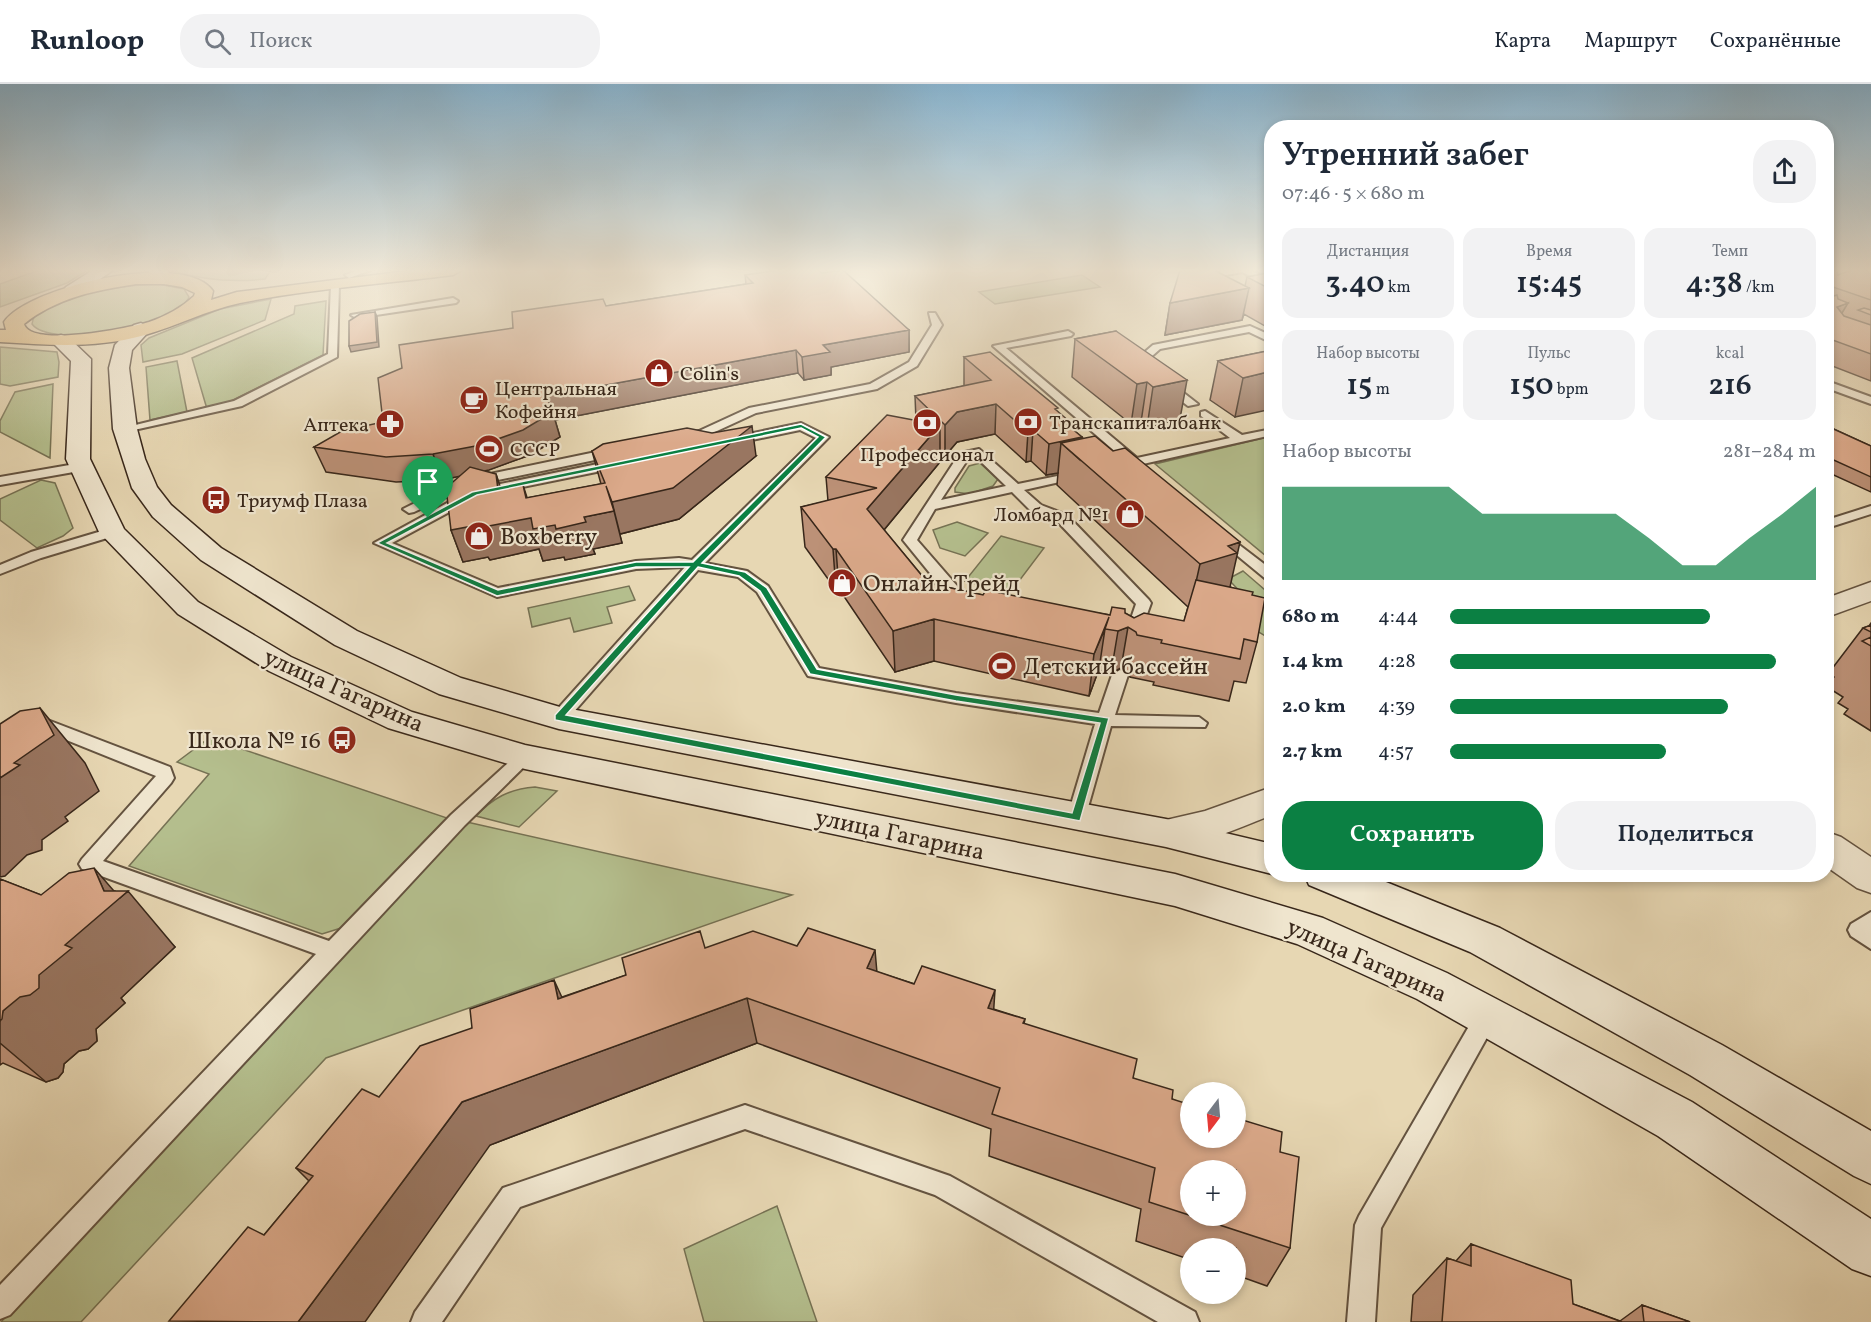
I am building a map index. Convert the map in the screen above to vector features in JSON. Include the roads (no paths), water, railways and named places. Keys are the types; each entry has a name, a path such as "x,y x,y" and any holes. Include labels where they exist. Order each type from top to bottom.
{"main road":[{"path":"15,328 23,337"},
{"path":"0,336 61,341 113,336 145,328"},
{"name":"улица Гагарина","path":"141,329 122,349 119,368 125,429 133,459 145,488 162,510 211,554 346,638 450,686 559,717 1076,818 1166,833 1264,857"},
{"name":"улица Гагарина","path":"61,341 81,359 76,448 81,467 112,532 188,608 280,664 400,720 525,757 1175,890 1308,930 1432,986 1675,1119 1871,1250"},
{"path":"1834,605 1871,591"},
{"path":"525,757 559,717"},
{"path":"1166,833 1208,824 1264,804"},
{"path":"1834,852 1871,877"},
{"path":"1343,882 1485,940 1706,1060 1871,1159"},
{"path":"1373,882 1395,903"}],"lane":[{"path":"125,429 238,404 333,355 336,328"},
{"path":"668,441 702,434 753,410 873,387 913,364 935,328"},
{"path":"1192,404 1137,363 1157,347 1250,328 1264,336"},
{"path":"1068,334 998,346 1139,466"},
{"path":"1834,387 1871,401"},
{"path":"1205,414 1240,439"},
{"path":"559,717 696,564 823,437 801,426 685,450"},
{"path":"930,506 1097,470 1139,466 1264,434"},
{"path":"983,605 960,601 910,540 964,456 979,453 1036,508 1062,518 1144,603 1128,634 1128,652"},
{"path":"409,509 465,483 625,456 475,493 381,543 497,593 636,565 696,564 742,574 764,590 814,672 956,698 1106,720 1198,723"},
{"path":"0,481 81,467"},
{"path":"1834,522 1871,510"},
{"path":"1208,524 1264,571"},
{"path":"0,570 36,555 112,532"},
{"path":"1076,818 1120,675"},
{"path":"0,745 28,729 45,725 164,772 165,778 89,864 71,876"},
{"path":"0,1305 458,820 525,757"},
{"path":"89,864 243,921 333,951"},
{"path":"1871,920 1858,930 1871,940"},
{"path":"1360,1322 1368,1225 1487,1016"},
{"path":"425,1322 512,1197 745,1117 941,1185 1185,1322"}],"place":[{"name":"Colin's","path":"659,373"},
{"name":"Центральная Кофейня","path":"474,400"},
{"name":"Транскапиталбанк","path":"1028,422"},
{"name":"Профессионал","path":"927,423"},
{"name":"Аптека","path":"390,424"},
{"name":"СССР","path":"489,449"},
{"name":"Триумф Плаза","path":"216,500"},
{"name":"Ломбард №1","path":"1130,514"},
{"name":"Boxberry","path":"479,536"},
{"name":"Онлайн Трейд","path":"842,583"},
{"name":"Детский бассейн","path":"1002,666"},
{"name":"Школа № 16","path":"342,740"}]}
